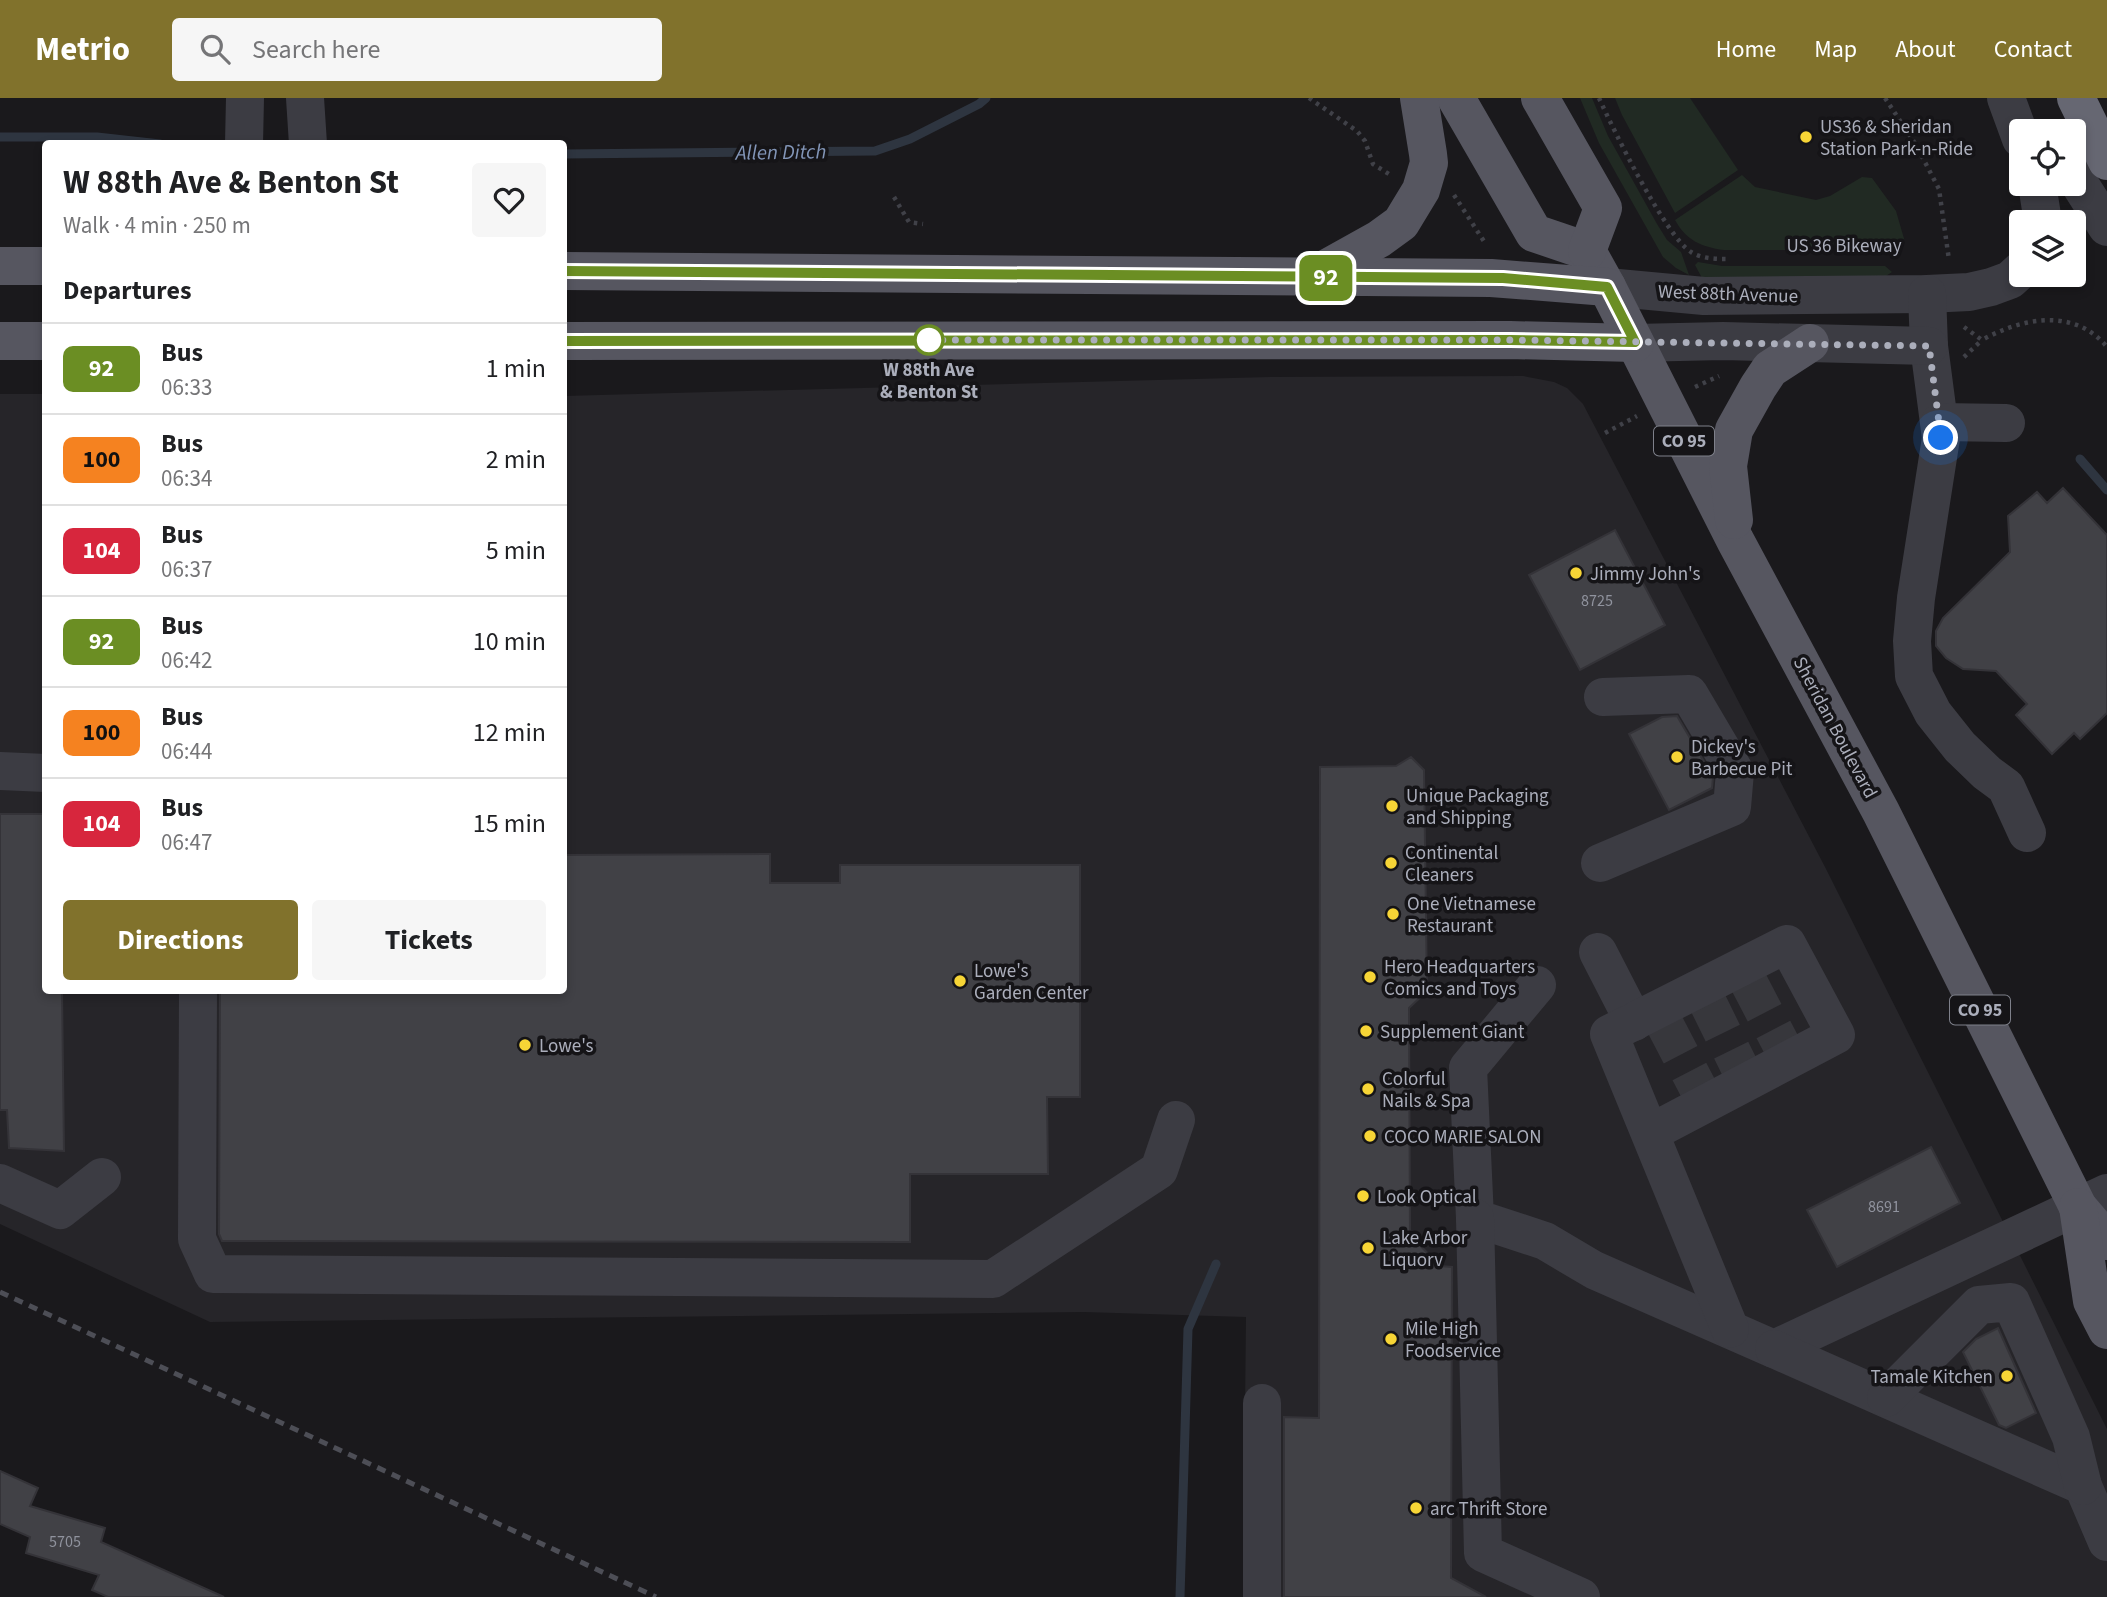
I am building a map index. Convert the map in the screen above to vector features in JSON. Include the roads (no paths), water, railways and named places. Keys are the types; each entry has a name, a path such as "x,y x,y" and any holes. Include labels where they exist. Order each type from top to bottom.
{"highway":[{"path":"2076,98 2107,161"}],"main road":[{"path":"1309,278 1379,239 1401,223 1422,190 1429,163 1419,98"},
{"path":"1456,98 1534,233 1587,251 1603,208 1540,98"},
{"name":"Sheridan Boulevard","path":"1587,251 1735,540 2093,1200 2107,1241"},
{"path":"0,266 42,265"},
{"name":"West 88th Avenue","path":"567,271 1503,278 1607,287"},
{"path":"0,341 42,341"},
{"path":"567,341 1635,342"},
{"path":"1735,540 1728,466 1734,430 1770,369 1810,343"},
{"name":"Sheridan Boulevard","path":"2093,1200 2092,1301 2107,1330"}],"street":[{"path":"244,140 245,98"},
{"path":"305,98 308,140"},
{"path":"2006,98 2014,119"},
{"path":"2025,98 2038,119"},
{"path":"2086,194 2107,227"},
{"path":"1943,277 1929,346 1941,438 1916,598 1912,641 1914,676 1933,713 1960,747 1987,774 2006,787 2027,833"},
{"name":"West 88th Avenue","path":"1607,287 1704,296 1943,277 1991,288 2009,280"},
{"path":"1635,342 1929,346"},
{"path":"1940,422 2006,424"},
{"path":"1600,863 1732,807 1735,772 1689,694 1603,697"},
{"path":"0,771 42,773"},
{"path":"1650,1133 1702,1096 1743,1074 1786,1053 1836,1035 1787,944 1744,974 1609,1034 1730,1329"},
{"path":"1598,952 1651,1017"},
{"path":"1537,985 1468,1068 1475,1218 1483,1553 1581,1597"},
{"path":"198,994 197,1239 213,1274 993,1279 1159,1170 1176,1120"},
{"path":"0,1183 60,1209 102,1177"},
{"path":"1774,1349 2093,1200"},
{"path":"1475,1218 1545,1241 1594,1270 2083,1486"},
{"path":"1886,1398 1979,1305 2011,1302 2071,1437 2083,1486 2107,1542"},
{"path":"1262,1403 1262,1597"}],"waterway":[{"name":"Allen Ditch","path":"567,154 875,151 910,139 986,98"},
{"path":"0,137 97,137 124,140"},
{"name":"Allen Ditch","path":"2080,459 2107,490"},
{"path":"1180,1597 1188,1329 1216,1264"}],"tunnel":[{"path":"1747,979 1782,1046"},
{"path":"1706,999 1739,1066"},
{"path":"1663,1021 1698,1088"}],"railway":[{"path":"0,1292 656,1597"}],"place":[{"name":"US36 & Sheridan Station Park-n-Ride","path":"1806,137"},
{"name":"W 88th Ave & Benton St","path":"929,340"},
{"name":"Jimmy John's","path":"1576,573"},
{"name":"Dickey's Barbecue Pit","path":"1677,757"},
{"name":"Unique Packaging and Shipping","path":"1392,806"},
{"name":"Continental Cleaners","path":"1391,863"},
{"name":"One Vietnamese Restaurant","path":"1393,914"},
{"name":"Hero Headquarters Comics and Toys","path":"1370,977"},
{"name":"Lowe's Garden Center","path":"960,981"},
{"name":"Supplement Giant","path":"1366,1031"},
{"name":"Lowe's","path":"525,1045"},
{"name":"Colorful Nails & Spa","path":"1368,1089"},
{"name":"COCO MARIE SALON","path":"1370,1136"},
{"name":"Look Optical","path":"1363,1196"},
{"name":"Lake Arbor Liquorv","path":"1368,1248"},
{"name":"Mile High Foodservice","path":"1391,1339"},
{"name":"Tamale Kitchen","path":"2007,1376"},
{"name":"arc Thrift Store","path":"1416,1508"}]}
